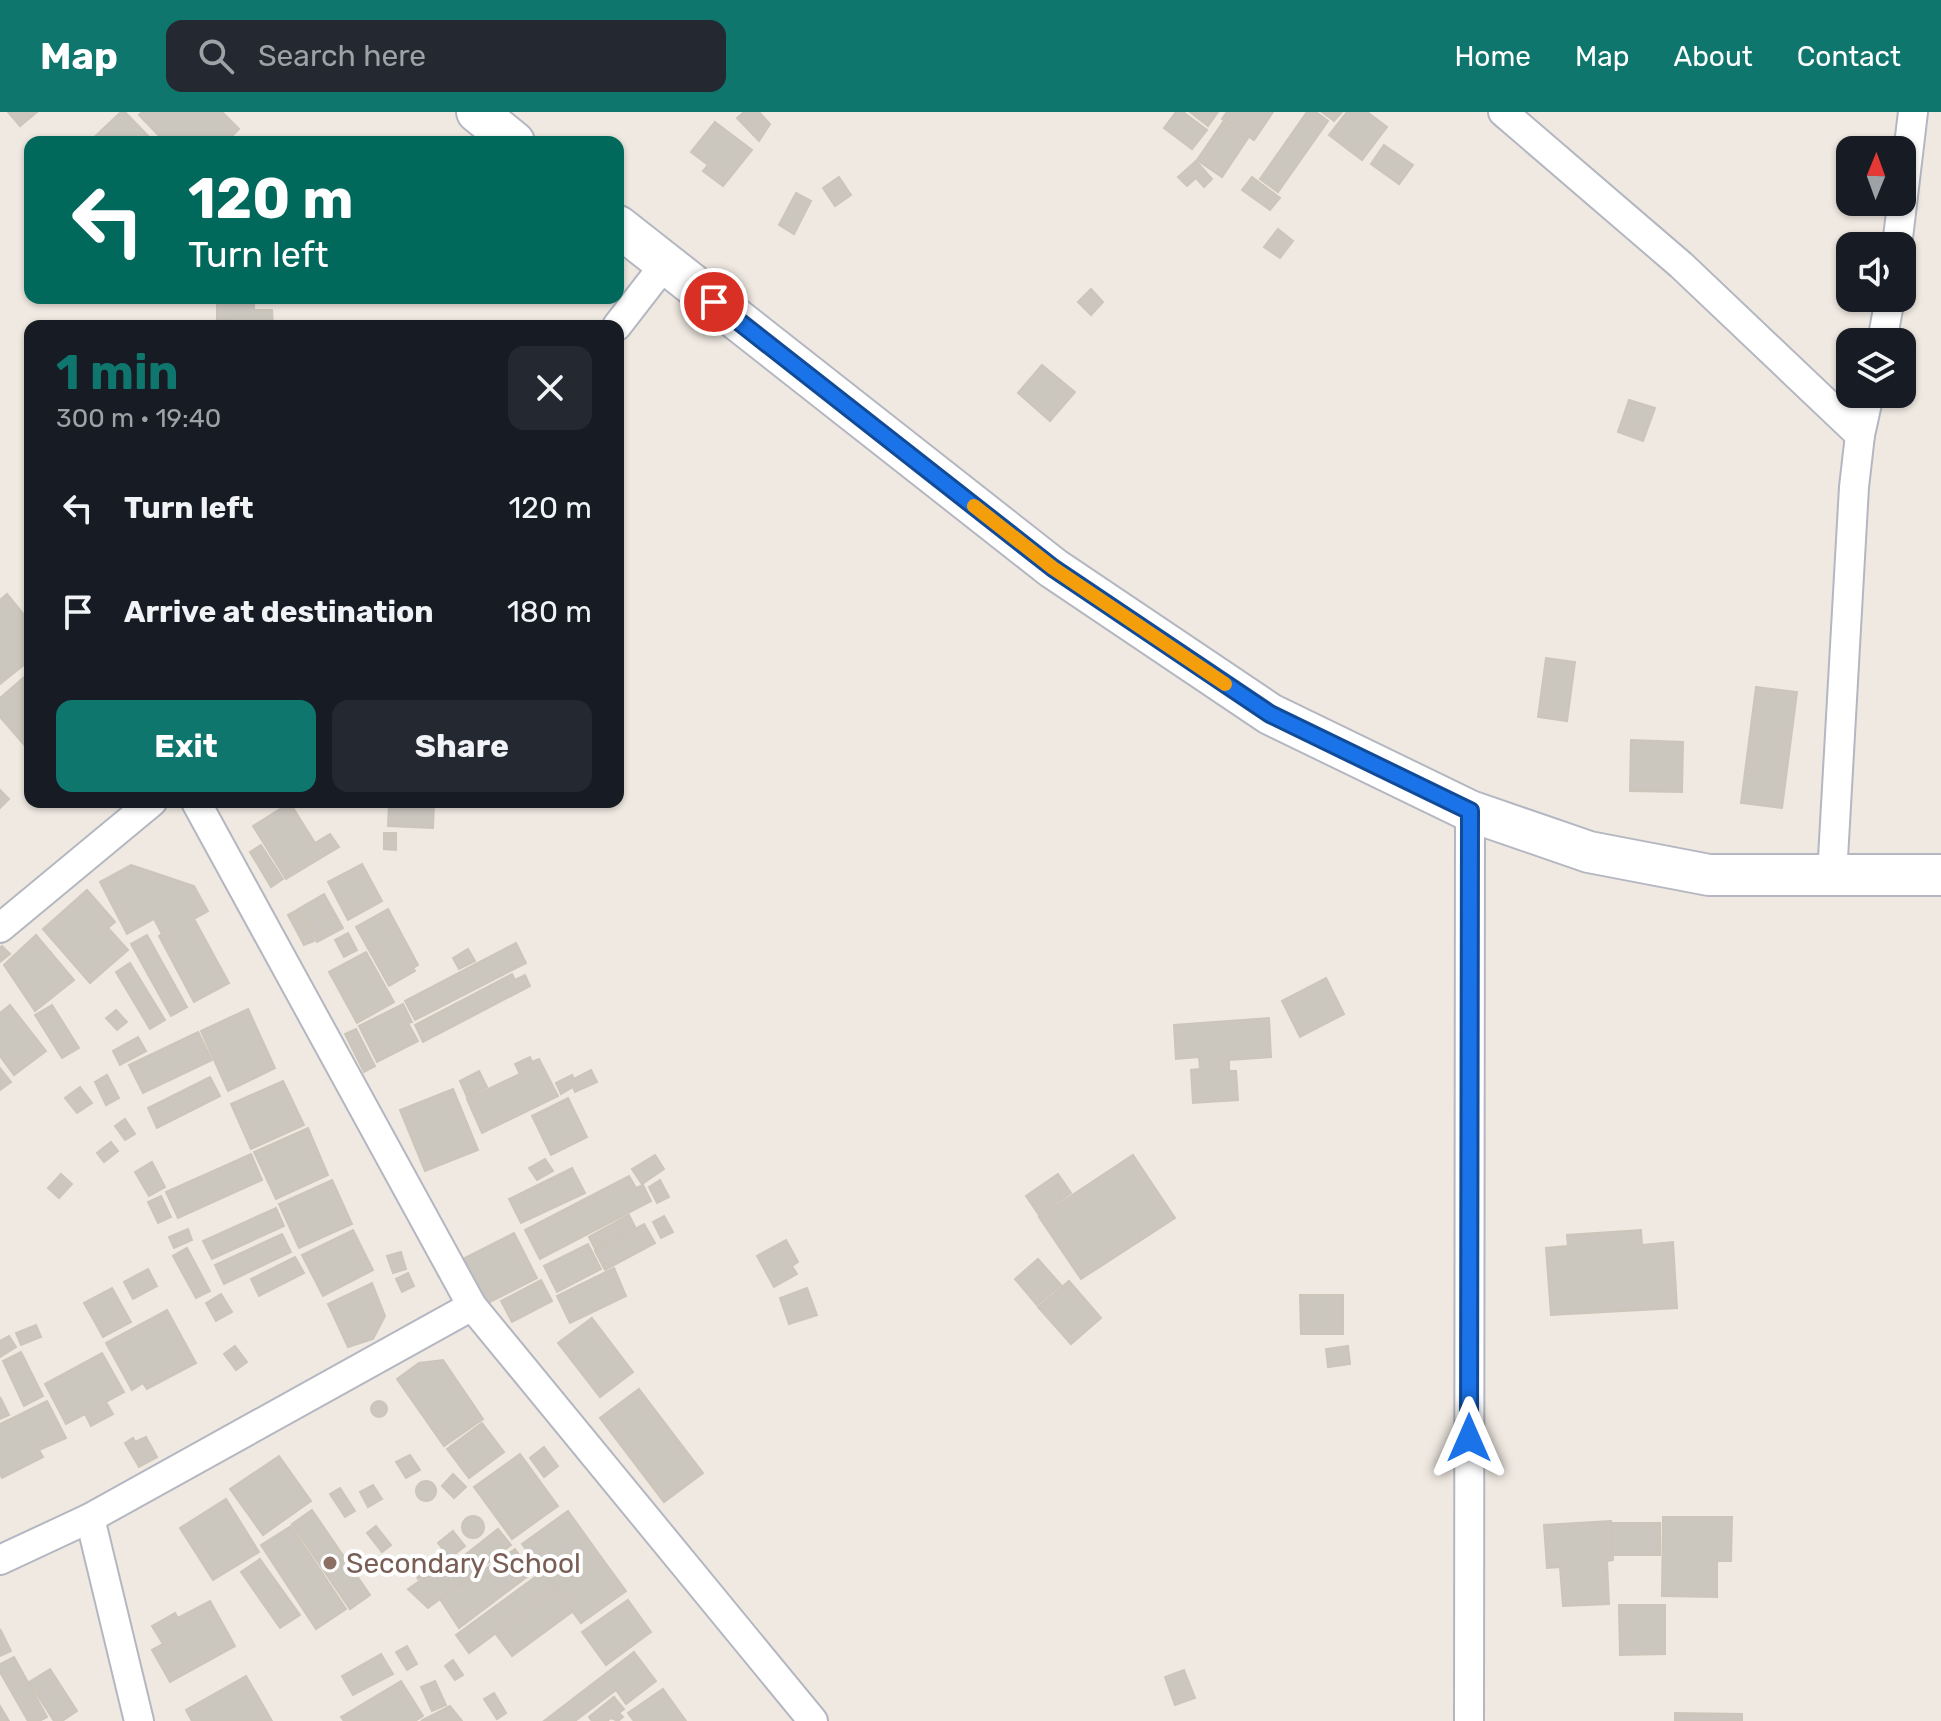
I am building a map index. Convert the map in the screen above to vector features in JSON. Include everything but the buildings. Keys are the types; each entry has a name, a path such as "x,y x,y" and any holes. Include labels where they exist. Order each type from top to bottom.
{"main road":[{"path":"477,112 507,136"},
{"path":"624,231 1053,568 1270,714 1470,811 1589,852 1709,875 1941,875"}],"street":[{"path":"1503,112 1681,265 1860,435"},
{"path":"1899,232 1913,112"},
{"path":"622,320 665,264"},
{"path":"1832,876 1853,503 1866,408"},
{"path":"0,928 145,808"},
{"path":"199,808 472,1306 813,1721"},
{"path":"1469,1721 1470,811"},
{"path":"0,1560 90,1518 472,1306"},
{"path":"90,1518 139,1721"}],"slow traffic":[{"path":"974,506 1053,568 1225,684"}],"place":[{"name":"Secondary School","path":"330,1563"}],"route":[{"path":"714,302 1053,568 1270,714 1470,811 1469,1438"}]}
